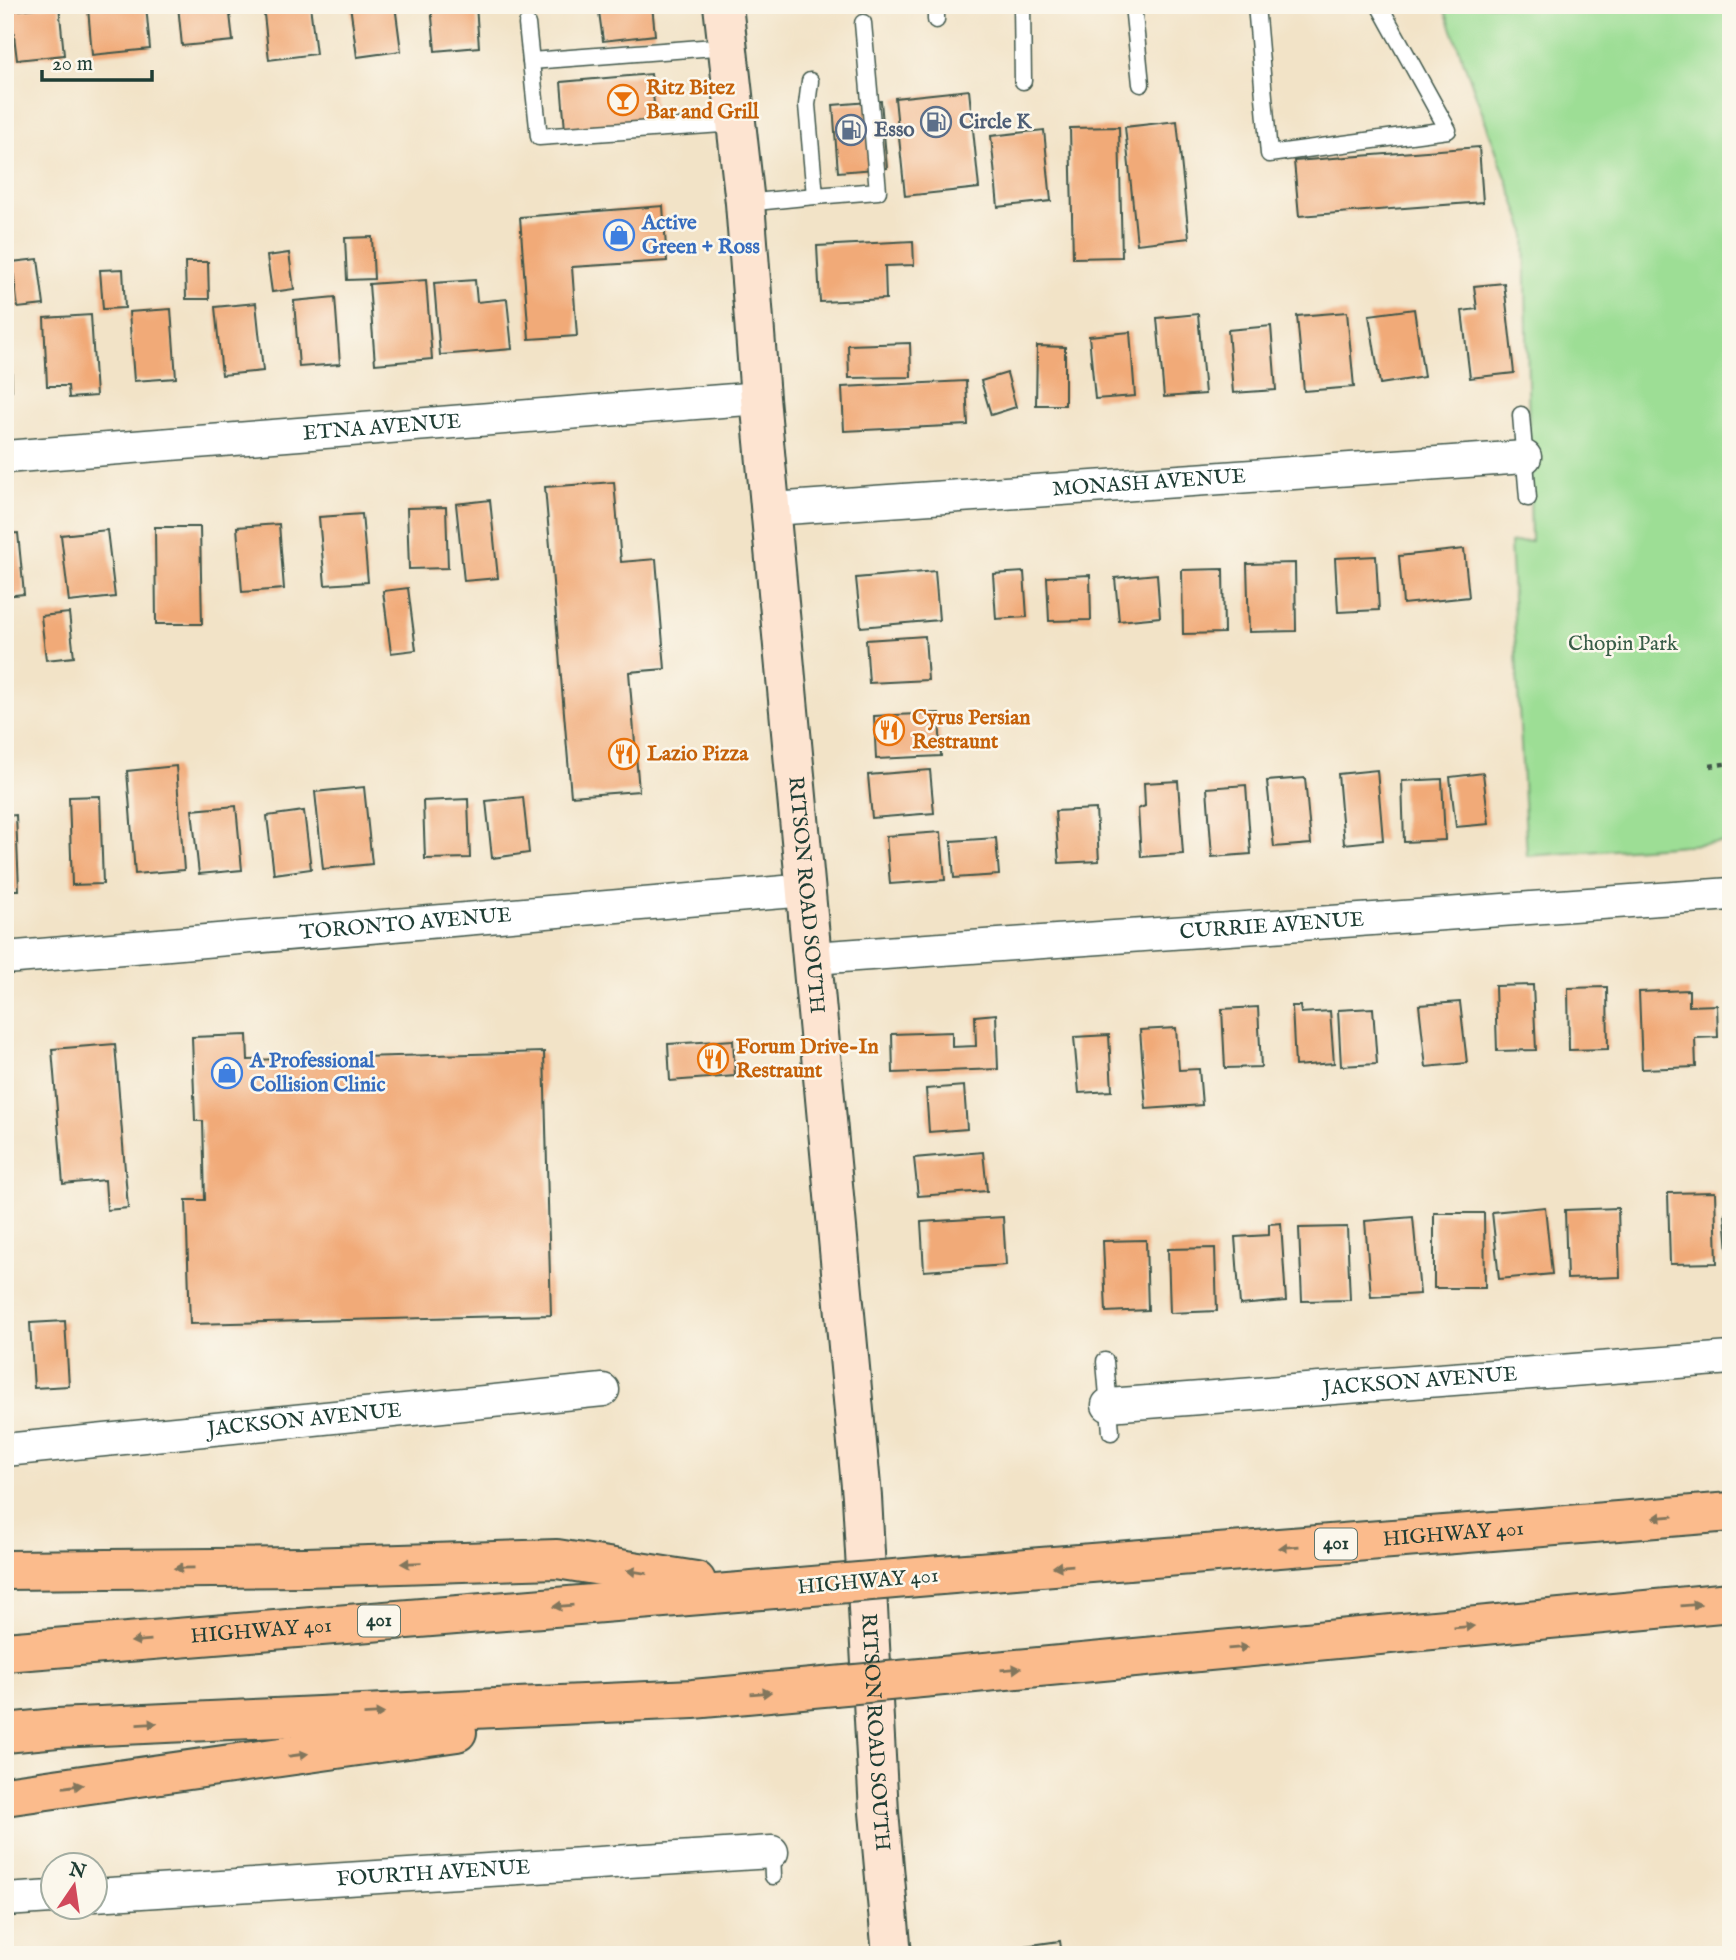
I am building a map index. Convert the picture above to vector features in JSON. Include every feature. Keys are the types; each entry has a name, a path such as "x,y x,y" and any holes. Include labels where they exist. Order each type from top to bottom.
{"highway":[{"name":"HIGHWAY 401","path":"5,1652 1731,1512"},
{"path":"5,1570 306,1567 557,1559 753,1591"},
{"path":"5,1733 57,1728 693,1699 1731,1602"},
{"path":"5,1796 693,1699"}],"main road":[{"name":"RITSON ROAD SOUTH","path":"723,5 744,203 862,1497 879,1812 892,1955"}],"street":[{"name":"ETNA AVENUE","path":"5,457 760,398"},
{"name":"MONASH AVENUE","path":"772,509 1525,457"},
{"name":"TORONTO AVENUE","path":"5,958 807,890"},
{"name":"CURRIE AVENUE","path":"813,958 1731,894"},
{"name":"JACKSON AVENUE","path":"1110,1418 1731,1358"},
{"name":"JACKSON AVENUE","path":"5,1450 603,1390"},
{"name":"FOURTH AVENUE","path":"108,1894 773,1864"},
{"path":"5,1900 38,1898"}],"lane":[{"path":"1021,5 1023,81"},
{"path":"1133,5 1141,84"},
{"path":"1256,5 1269,154 1448,130 1379,5"},
{"path":"744,203 878,191 863,23"},
{"path":"527,24 539,137 736,123"},
{"path":"531,61 728,46"},
{"path":"810,81 807,105 815,196"},
{"path":"1521,415 1528,498"},
{"path":"1105,1361 1110,1418"}],"path":[{"path":"1710,766 1731,763"}],"green space":[{"name":"Chopin Park","path":"1443,5 1731,5 1731,842 1527,856 1510,543 1531,541 1525,230"}],"building":[{"path":"59,5 64,55 17,60 11,11"},
{"path":"146,5 150,49 92,55 88,8"},
{"path":"178,5 229,5 233,41 182,46"},
{"path":"263,5 310,5 316,54 269,60"},
{"path":"350,5 395,5 401,51 357,57"},
{"path":"431,5 476,5 479,47 435,51"},
{"path":"598,5 652,5 655,35 603,41"},
{"path":"651,74 656,123 565,130 561,82"},
{"path":"969,90 979,188 905,196 895,98"},
{"path":"881,101 887,168 838,172 833,105"},
{"path":"1177,121 1189,238 1137,244 1125,127"},
{"path":"1119,127 1122,257 1073,258 1070,128"},
{"path":"1044,130 1051,201 998,207 991,136"},
{"path":"1479,147 1483,202 1299,216 1294,161"},
{"path":"663,206 667,261 572,267 577,336 529,339 520,217"},
{"path":"372,237 374,279 347,280 345,238"},
{"path":"913,241 914,265 885,266 886,299 820,302 817,246"},
{"path":"289,253 294,289 272,292 267,256"},
{"path":"38,259 44,305 18,308 12,262"},
{"path":"185,262 208,262 209,299 186,299"},
{"path":"123,269 125,308 103,309 100,270"},
{"path":"426,280 432,359 375,364 369,284"},
{"path":"475,280 477,302 507,299 512,349 440,355 434,283"},
{"path":"1504,283 1514,373 1470,378 1462,311 1477,309 1474,286"},
{"path":"335,297 340,364 299,367 294,301"},
{"path":"256,303 263,371 222,375 215,307"},
{"path":"171,309 176,378 134,381 129,312"},
{"path":"1414,309 1424,377 1380,384 1369,315"},
{"path":"1347,312 1354,387 1304,391 1297,316"},
{"path":"1198,314 1205,394 1164,397 1157,318"},
{"path":"91,315 96,396 69,398 68,386 47,386 44,318"},
{"path":"10,325 12,391 5,391 5,326"},
{"path":"1271,326 1276,390 1233,393 1228,330"},
{"path":"1130,332 1135,396 1095,399 1089,336"},
{"path":"910,343 911,377 849,378 848,345"},
{"path":"1037,346 1065,347 1065,405 1036,405"},
{"path":"1007,373 1016,407 991,415 981,381"},
{"path":"966,381 968,425 844,431 842,387"},
{"path":"614,482 621,562 656,559 665,669 629,672 639,791 571,796 545,487"},
{"path":"490,500 498,578 464,581 456,504"},
{"path":"446,507 448,568 409,569 407,508"},
{"path":"362,514 368,582 325,585 319,517"},
{"path":"279,524 284,589 242,592 237,527"},
{"path":"155,527 200,527 202,624 156,624"},
{"path":"107,530 115,597 69,602 61,535"},
{"path":"18,533 24,594 5,596 5,534"},
{"path":"1464,549 1469,597 1403,604 1399,556"},
{"path":"1376,556 1379,610 1338,612 1335,558"},
{"path":"1295,563 1296,631 1249,632 1247,564"},
{"path":"1223,569 1224,633 1183,634 1182,570"},
{"path":"935,571 939,620 861,627 856,578"},
{"path":"1024,572 1027,617 996,619 993,574"},
{"path":"1157,574 1160,617 1119,621 1115,578"},
{"path":"1090,575 1091,620 1049,621 1047,577"},
{"path":"408,588 416,650 391,653 383,591"},
{"path":"69,613 74,657 46,660 41,616"},
{"path":"925,636 928,680 869,683 866,640"},
{"path":"939,713 941,756 876,759 874,716"},
{"path":"176,766 184,870 135,874 127,771"},
{"path":"930,770 934,813 872,818 868,775"},
{"path":"1377,770 1383,840 1344,844 1338,774"},
{"path":"1483,773 1489,824 1456,827 1450,777"},
{"path":"1305,778 1311,844 1274,847 1267,781"},
{"path":"1442,779 1445,840 1404,842 1402,781"},
{"path":"1178,781 1183,854 1141,857 1138,809 1145,806 1144,783"},
{"path":"1246,785 1251,854 1212,857 1207,788"},
{"path":"364,787 372,864 323,869 315,792"},
{"path":"100,796 103,884 72,885 69,797"},
{"path":"523,797 529,853 492,858 486,801"},
{"path":"468,799 470,858 425,859 423,801"},
{"path":"236,806 242,870 199,874 192,810"},
{"path":"1096,809 1099,861 1059,863 1055,811"},
{"path":"304,811 311,869 274,874 267,816"},
{"path":"16,815 19,890 5,890 5,816"},
{"path":"941,832 945,880 890,884 886,836"},
{"path":"996,838 999,875 954,878 951,841"},
{"path":"1533,985 1536,1050 1497,1051 1495,986"},
{"path":"1607,987 1608,1049 1569,1050 1568,988"},
{"path":"1689,990 1689,1006 1717,1005 1718,1037 1695,1038 1696,1067 1642,1069 1639,992"},
{"path":"1460,1002 1467,1063 1426,1067 1419,1005"},
{"path":"1292,1006 1300,1006 1301,1013 1330,1011 1334,1063 1295,1066"},
{"path":"1258,1007 1261,1067 1225,1068 1222,1009"},
{"path":"1373,1008 1377,1064 1341,1066 1338,1010"},
{"path":"996,1014 998,1069 893,1073 892,1034 952,1032 952,1047 976,1046 975,1016"},
{"path":"1176,1028 1179,1070 1199,1069 1202,1105 1146,1109 1140,1030"},
{"path":"247,1035 248,1060 544,1052 551,1315 190,1324 186,1200 205,1200 203,1121 195,1121 192,1037"},
{"path":"1109,1035 1112,1091 1079,1093 1074,1037"},
{"path":"733,1040 735,1076 670,1081 668,1044"},
{"path":"115,1044 128,1208 107,1210 105,1180 63,1184 52,1049"},
{"path":"964,1086 967,1129 929,1132 926,1089"},
{"path":"983,1152 987,1191 918,1196 914,1158"},
{"path":"1715,1192 1717,1263 1670,1264 1668,1193"},
{"path":"1545,1207 1552,1274 1499,1279 1492,1212"},
{"path":"1618,1208 1620,1277 1567,1279 1565,1210"},
{"path":"1731,1212 1731,1264 1729,1264 1725,1213"},
{"path":"1434,1213 1484,1213 1485,1288 1434,1288"},
{"path":"1003,1217 1006,1265 924,1271 921,1222"},
{"path":"1413,1217 1420,1294 1371,1297 1365,1221"},
{"path":"1281,1223 1286,1301 1240,1305 1235,1237 1269,1235 1269,1224"},
{"path":"1347,1227 1350,1300 1302,1301 1299,1228"},
{"path":"1146,1240 1148,1310 1106,1312 1103,1241"},
{"path":"1215,1248 1217,1311 1170,1313 1168,1249"},
{"path":"65,1321 69,1386 34,1388 30,1323"},
{"path":"1060,1941 1062,1955 981,1955 981,1952"}],"place":[{"name":"Ritz Bitez Bar and Grill","path":"623,100"},
{"name":"Circle K","path":"936,122"},
{"name":"Esso","path":"851,130"},
{"name":"Active Green + Ross","path":"619,235"},
{"name":"Cyrus Persian Restraunt","path":"889,730"},
{"name":"Lazio Pizza","path":"624,754"},
{"name":"Forum Drive-In Restraunt","path":"713,1059"},
{"name":"A Professional Collision Clinic","path":"227,1073"}]}
